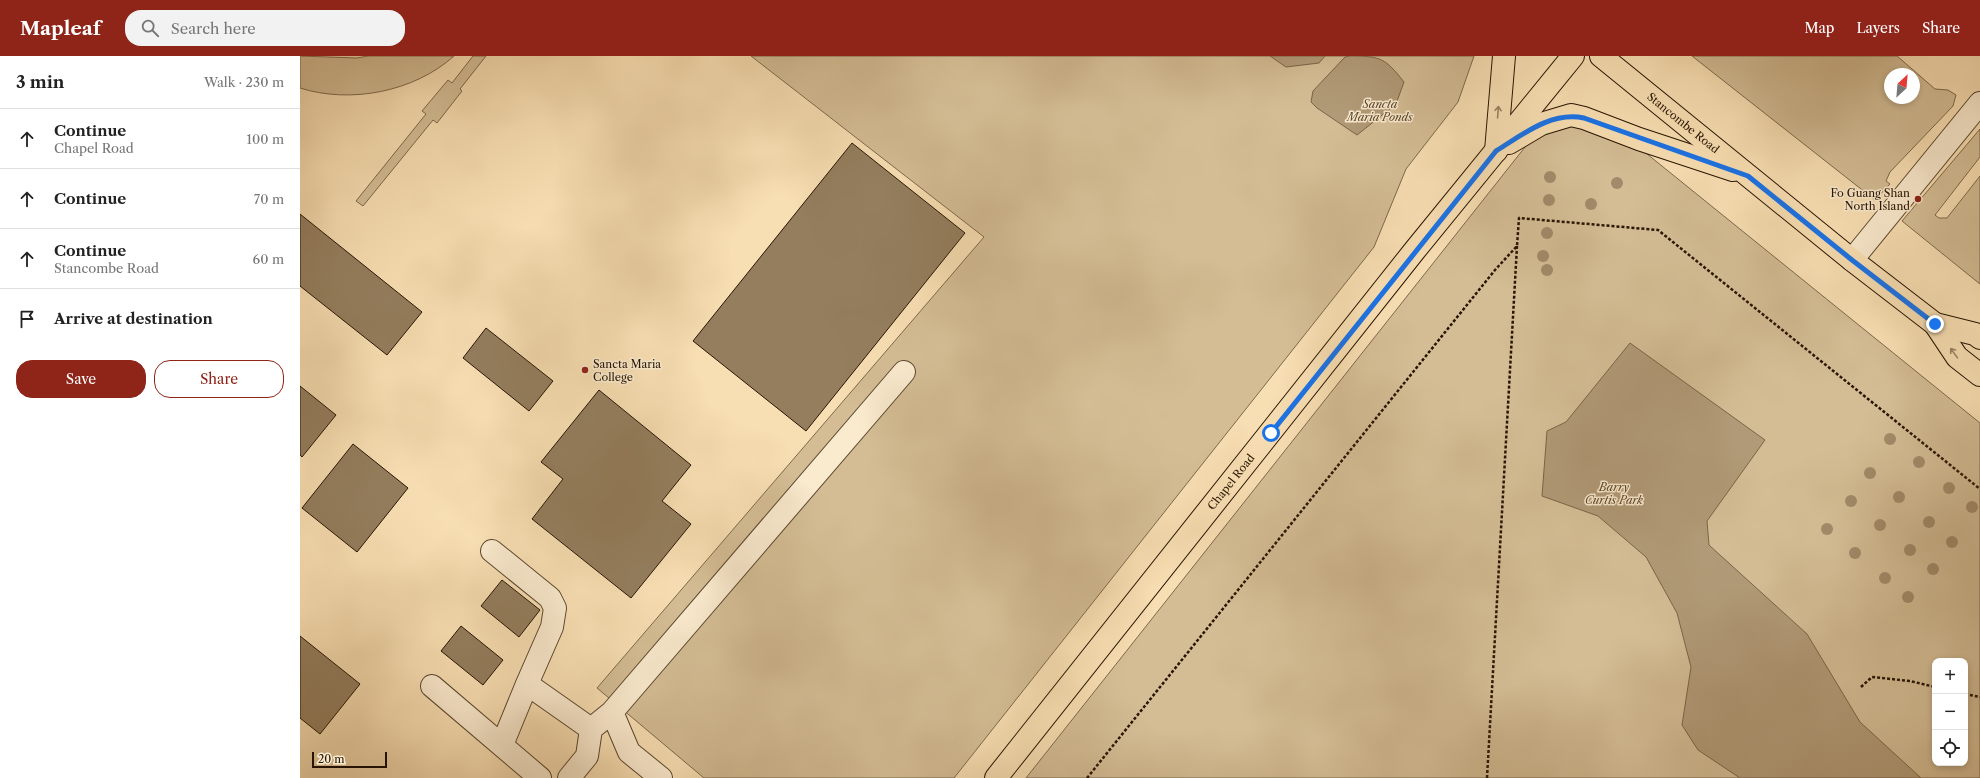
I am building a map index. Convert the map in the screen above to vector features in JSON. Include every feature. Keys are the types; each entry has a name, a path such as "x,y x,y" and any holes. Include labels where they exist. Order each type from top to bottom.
{"main road":[{"path":"1496,151 1504,56"},
{"name":"Chapel Road","path":"996,778 1573,56"},
{"name":"Stancombe Road","path":"1601,56 1852,260 1935,324 1957,357 1980,375"},
{"path":"1496,151 1541,124 1571,116 1584,118 1748,176"},
{"name":"Stancombe Road","path":"1935,324 1975,334 1980,338"}],"lane":[{"path":"1852,260 1980,103"},
{"path":"569,778 586,756 591,729 612,712 904,372"},
{"path":"492,552 550,598 555,608 552,627 502,745"},
{"path":"527,684 591,729"},
{"path":"432,686 540,778"},
{"path":"612,712 629,752 661,778"}],"path":[{"path":"1487,778 1518,218 1658,230 1980,489"},
{"path":"1087,778 1495,270 1517,246"},
{"path":"1861,687 1872,677 1910,681 1932,686"},
{"path":"1968,695 1980,697"}],"green space":[{"path":"300,56 357,58 368,56 454,56 438,68 401,86 381,92 340,95 319,93 300,88"},
{"path":"473,56 486,56 460,89 462,91 437,123 433,120 363,206 356,201 426,114 422,111 448,80 452,83"},
{"name":"Sancta Maria Ponds","path":"751,56 1474,56 1458,102 1406,169 1374,247 954,778 704,778 597,688 984,237"},
{"path":"1692,56 1897,56 1911,68 1884,68 1884,104 1920,104 1920,76 1935,89 1948,90 1956,95 1953,106 1890,172 1886,181 1890,184 1875,200"},
{"name":"Barry Curtis Park","path":"1577,123 1631,141 1980,423 1980,778 1026,778 1529,142 1554,126"},
{"path":"1980,129 1980,157 1935,215 1939,218 1947,218 1980,176 1980,284 1902,221"}],"shaded area":[{"path":"1270,56 1325,56 1319,63 1286,67"},
{"path":"1345,57 1369,57 1382,60 1392,68 1404,82 1396,104 1357,135 1317,108 1311,102 1313,91"},
{"path":"1630,343 1765,440 1707,521 1709,545 1807,634 1860,722 1921,778 1740,778 1698,750 1682,725 1691,667 1677,613 1646,557 1598,516 1542,496 1547,431 1566,422"}],"building":[{"path":"852,143 965,233 806,431 693,341"},
{"path":"300,214 422,312 387,355 300,286"},
{"path":"486,328 553,381 529,411 463,358"},
{"path":"300,386 336,415 302,457 300,455"},
{"path":"599,390 691,465 662,501 691,524 631,598 532,519 563,479 541,462"},
{"path":"353,444 408,488 357,552 302,508"},
{"path":"502,580 540,610 519,637 481,606"},
{"path":"461,626 503,660 483,685 441,651"},
{"path":"300,636 360,684 320,734 300,718"}],"place":[{"name":"Fo Guang Shan North Island","path":"1918,199"},
{"name":"Sancta Maria College","path":"585,370"}],"route":[{"path":"1271,433 1415,250 1496,151 1541,124 1571,116 1584,118 1639,139 1748,176 1852,260 1935,324"}]}
